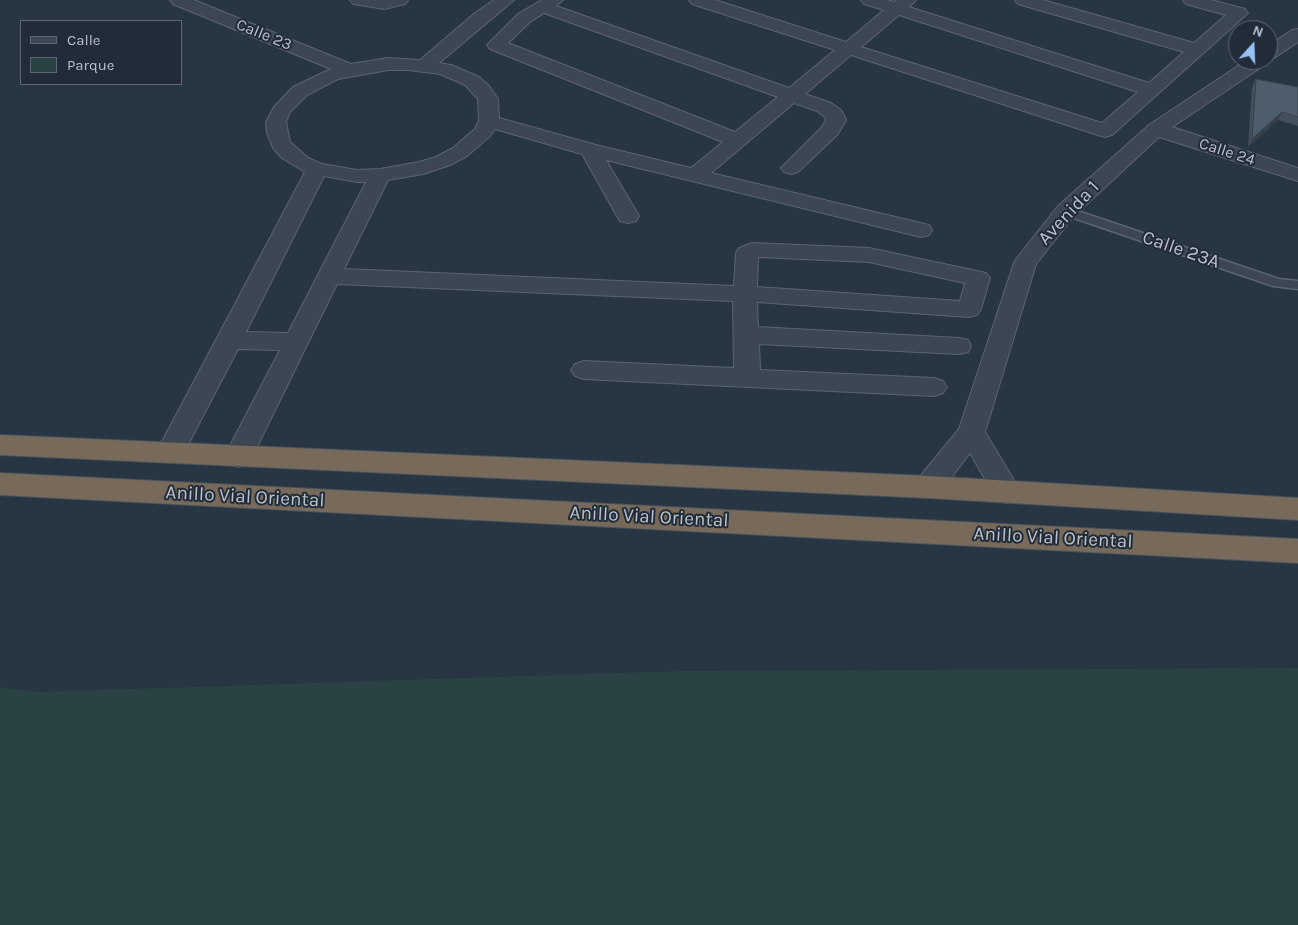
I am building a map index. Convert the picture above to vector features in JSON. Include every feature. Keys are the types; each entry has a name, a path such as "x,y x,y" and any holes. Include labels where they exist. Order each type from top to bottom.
{"highway":[{"name":"Anillo Vial Oriental","path":"0,445 928,487 1298,509"},
{"name":"Anillo Vial Oriental","path":"0,484 1298,550"}],"street":[{"name":"Calle 23","path":"179,0 349,70"},
{"path":"359,0 385,4 399,0"},
{"path":"426,65 480,17 505,0"},
{"path":"698,0 1105,131 1240,13 1192,0"},
{"path":"870,0 902,4 1152,90"},
{"path":"1024,0 1197,50"},
{"path":"737,140 496,44 524,18 548,3 824,107 834,114 836,120 831,130 791,168"},
{"path":"694,176 902,4"},
{"path":"1278,47 1298,34"},
{"path":"388,64 426,65 459,74 482,90 488,99 490,110 489,120 483,132 473,142 443,161 416,169 380,175 357,176 317,169 289,154 280,144 276,122 281,111 300,91 323,79 349,70 388,64"},
{"name":"Avenida 1","path":"928,487 971,432 1024,263 1066,211 1156,129 1244,70"},
{"path":"489,120 590,150 921,230"},
{"name":"Calle 24","path":"1156,129 1298,175"},
{"path":"590,150 628,216"},
{"path":"170,453 317,169"},
{"path":"238,457 380,175"},
{"path":"328,276 745,294 969,309 978,278 869,255 760,249 747,253 745,294 748,378"},
{"path":"746,335 959,346"},
{"path":"230,340 295,342"},
{"path":"584,370 934,387"},
{"path":"971,432 1008,492"}],"lane":[{"name":"Calle 23A","path":"1066,211 1278,283 1298,285"}],"green space":[{"path":"1298,668 1298,925 0,925 0,687 38,692 680,671"}],"building":[{"path":"1256,79 1298,87 1298,117 1282,112 1252,139"}]}
